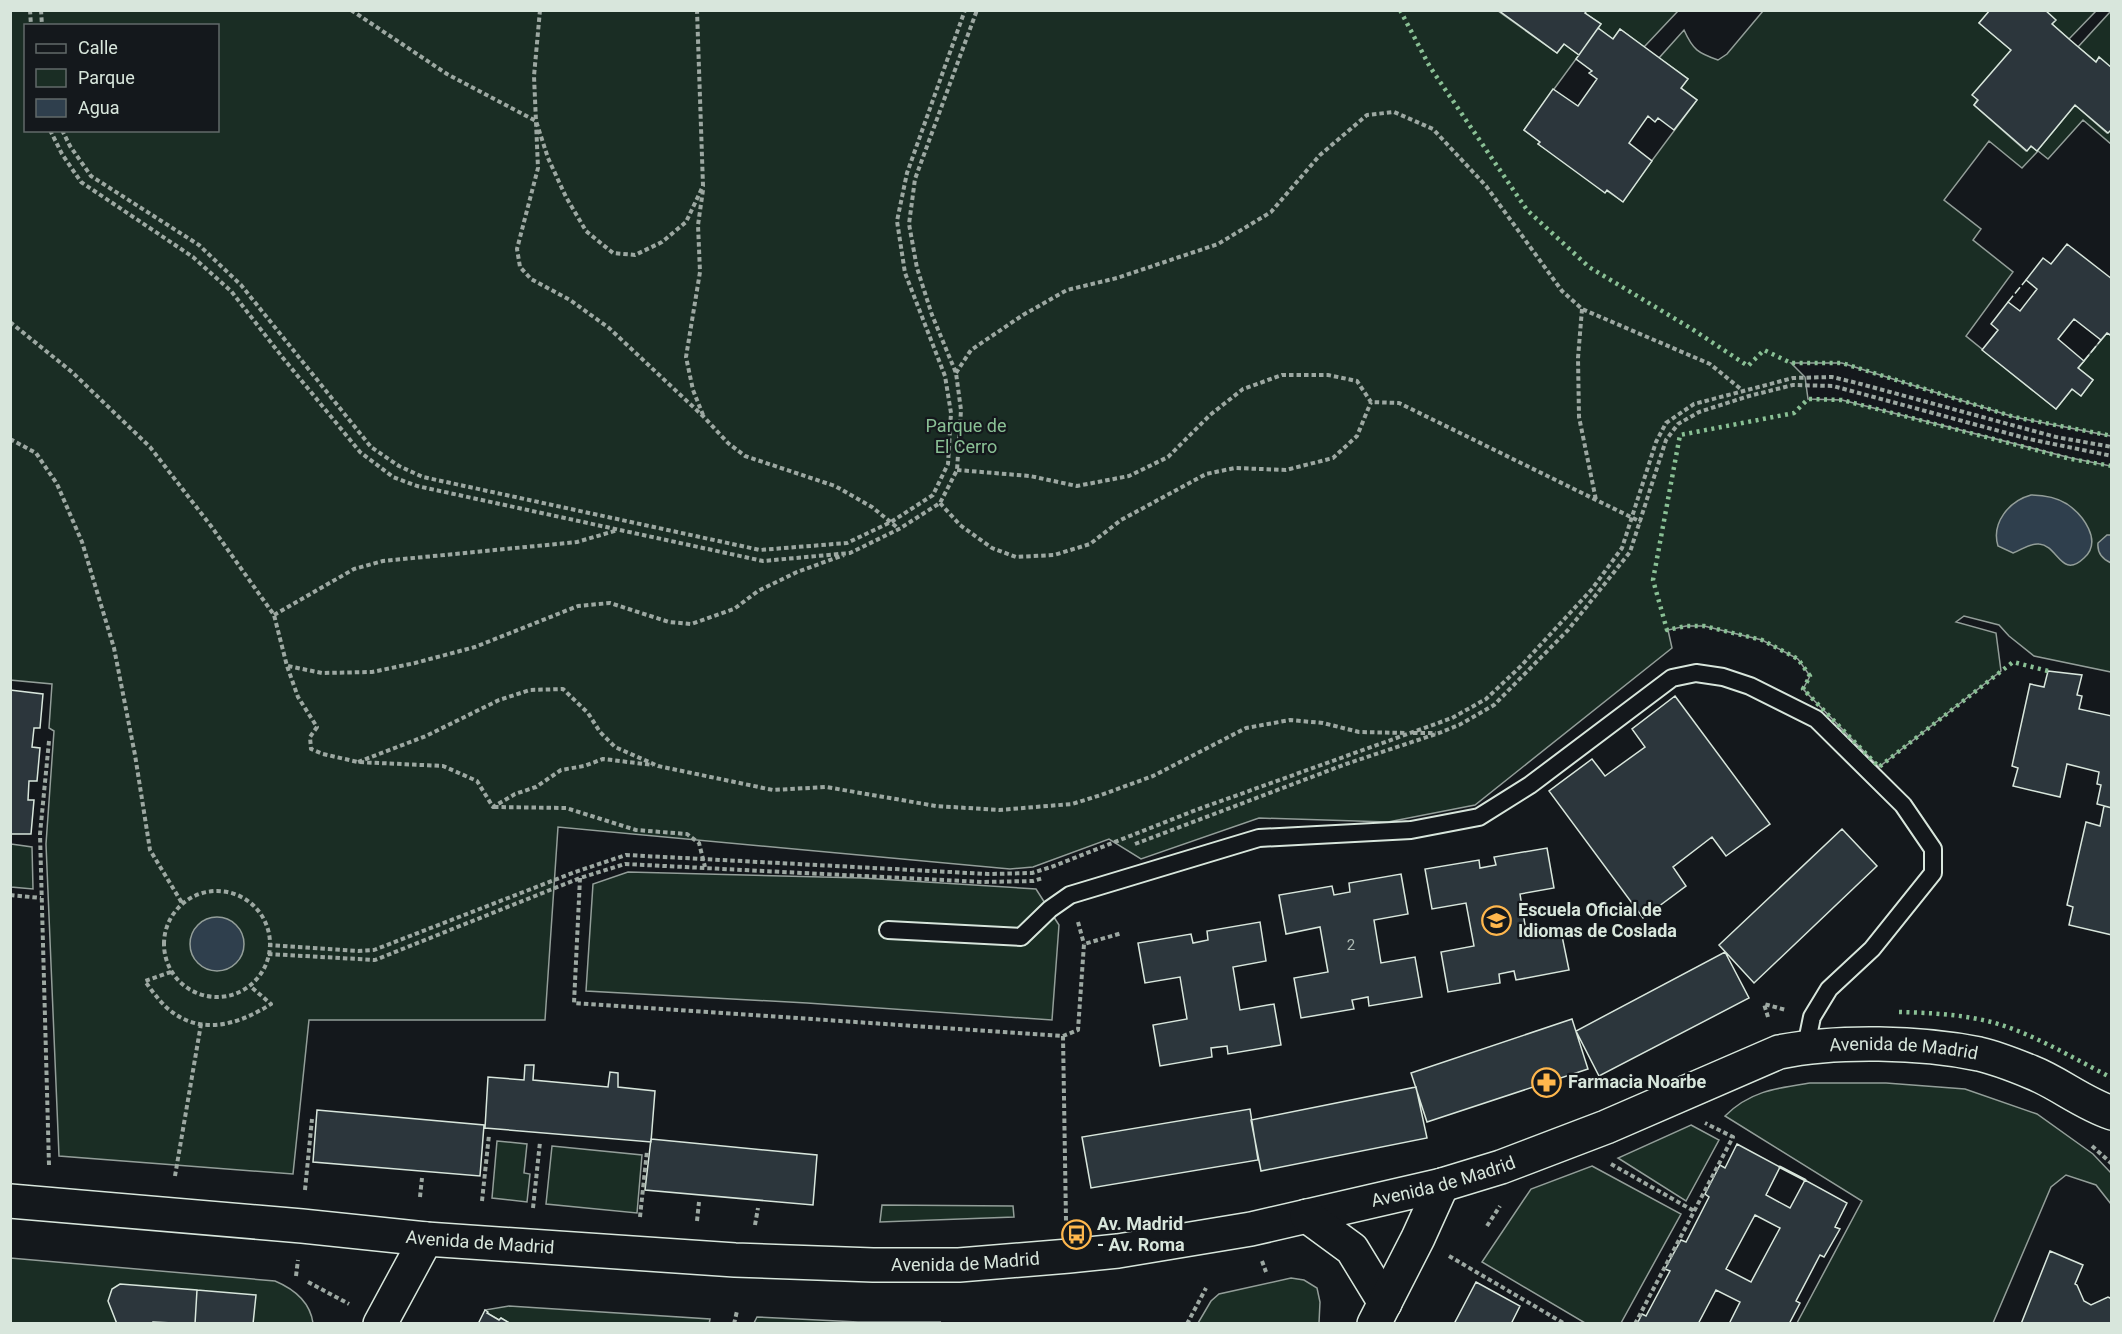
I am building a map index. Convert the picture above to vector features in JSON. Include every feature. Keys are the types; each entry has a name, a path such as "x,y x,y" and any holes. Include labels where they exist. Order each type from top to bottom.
{"street":[{"name":"Avenida de Madrid","path":"10,1201 426,1239 735,1260 873,1265 959,1265 1118,1251 1251,1229 1442,1185 1501,1167 1606,1127 1779,1052 1806,1046 1899,1044 1980,1054 2033,1073 2100,1122"},
{"path":"1379,1313 1418,1238 1442,1185"},
{"path":"1308,1216 1352,1249 1379,1313"},
{"path":"380,1323 426,1239"}],"lane":[{"path":"888,930 1021,937 1050,909 1070,895 1259,838 1411,830 1479,818 1530,785 1672,678 1696,673 1723,677 1750,686 1816,719 1903,806 1933,849 1933,873 1872,949 1829,989 1812,1017 1806,1046"}],"path":[{"path":"351,10 447,74 536,121 548,158 566,197 586,231 613,252 635,255 662,242 686,222 703,186"},
{"path":"540,10 534,76 538,168 517,249 520,267 531,279 570,300 609,328 704,417 728,443 745,456 835,486 872,507 899,529"},
{"path":"697,10 703,186 698,225 700,272 686,357 693,390 704,417"},
{"path":"63,132 91,176 198,245 241,285 370,447 399,466 423,477 760,550 847,543 891,522 933,495 948,464 951,413 945,376 905,273 897,221 907,173 965,10"},
{"path":"287,666 322,673 372,672 416,663 475,646 578,606 610,603 669,622 691,624 734,609 758,591 797,572 850,553 899,529 940,503 957,470 961,410 956,373 929,306 917,268 909,224 915,179 978,10"},
{"path":"956,373 971,350 1023,315 1067,290 1117,278 1218,244 1271,212 1320,155 1367,115 1394,112 1433,129 1486,186 1562,291 1582,309 1710,364 1749,396"},
{"path":"51,132 62,154 81,182 193,257 231,291 360,452 393,477 417,486 763,561 850,553"},
{"path":"1582,309 1578,358 1579,417 1596,500"},
{"path":"10,322 72,372 150,447 211,526 274,615 287,666 298,697 317,727 310,737 311,749 358,762 443,766 477,781 493,807"},
{"path":"957,470 1030,476 1077,486 1129,476 1168,457 1210,415 1243,389 1282,375 1328,375 1357,381 1371,402"},
{"path":"268,945 374,950 575,872 626,855 988,874 1032,873 1196,810 1452,718 1486,699 1521,666 1592,589 1622,548 1656,442 1666,423 1694,404 1742,390 1793,378 1832,377 2056,437 2112,447"},
{"path":"1127,847 1346,764 1439,733 1459,725 1494,705 1568,630 1630,552 1666,440 1678,424 1699,412 1793,385 1833,386 2029,439 2112,456"},
{"path":"1371,402 1399,403 1641,522"},
{"path":"940,503 960,525 992,548 1016,557 1054,555 1090,544 1121,520 1206,474 1235,468 1286,470 1333,458 1358,436 1371,402"},
{"path":"10,439 36,453 57,484 82,542 114,648 135,755 150,850 182,903"},
{"path":"274,615 354,569 383,561 577,542 619,530"},
{"path":"358,762 426,736 499,700 530,690 563,689 588,713 600,732 615,747 658,766"},
{"path":"493,807 515,794 536,787 561,770 584,766 603,759 658,766 773,790 826,787 936,806 999,810 1072,804 1153,776 1246,728 1290,720 1323,723 1359,732 1439,733"},
{"path":"49,741 40,834 50,1165"},
{"path":"493,807 566,808 636,830 687,834 699,843 705,867"},
{"path":"268,954 375,960 580,878 625,864 982,882 1033,881 1051,876"},
{"path":"580,878 574,1003 1063,1036 1078,1030 1084,944 1122,933"},
{"path":"220,891 242,897 256,908 268,931 268,945 268,954 261,974 250,986 233,995 211,997 186,988 171,972 164,945 167,924 182,903 199,894 220,891"},
{"path":"10,895 41,898"},
{"path":"171,972 145,981 167,1008 186,1019 201,1024 228,1025 252,1016 271,1004 250,986"},
{"path":"175,1176 201,1024"},
{"path":"1063,1036 1066,1222"},
{"path":"1635,1323 1733,1137 1695,1118"},
{"path":"306,1189 312,1119"},
{"path":"2100,1122 2112,1164"},
{"path":"482,1202 489,1135"},
{"path":"533,1208 540,1142"},
{"path":"640,1217 647,1150"},
{"path":"1609,1163 1694,1212"},
{"path":"420,1197 422,1178"},
{"path":"697,1221 699,1202"},
{"path":"755,1225 758,1208"},
{"path":"1466,1267 1565,1323"},
{"path":"1187,1323 1206,1288"},
{"path":"734,1323 738,1311"}],"green space":[{"path":"1587,10 1678,11 1644,47 1620,29 1613,39 1598,28 1601,24 1585,13"},
{"name":"Parque de El Cerro","path":"10,11 1498,11 1557,53 1564,44 1579,55 1524,130 1540,142 1538,144 1622,201 1697,100 1681,88 1688,79 1659,58 1684,30 1697,50 1718,60 1727,54 1763,11 1990,11 1979,23 2011,50 1974,105 2026,151 2031,146 2037,151 2075,105 2107,133 2111,129 2111,144 2083,120 2048,159 2038,151 2022,168 1989,141 1944,200 1981,229 1973,240 2013,272 1966,336 2056,409 2072,389 2081,396 2093,380 2078,368 2107,333 2112,336 2111,436 2014,417 1842,363 1791,363 1805,377 1808,399 1842,400 2111,466 2111,672 2034,656 1999,625 1964,616 1956,622 1996,633 2001,671 1879,767 1803,689 1810,676 1798,659 1762,640 1704,626 1686,626 1668,630 1672,648 1475,805 1388,822 1259,818 1141,859 1109,839 1033,867 1010,869 558,827 545,1020 309,1020 293,1174 59,1156 46,844 54,731 49,728 52,684 10,680"},
{"path":"2045,11 2096,11 2069,39 2052,24"},
{"path":"2111,11 2111,68 2096,62 2078,47"},
{"path":"11,844 32,847 33,889 11,887"},
{"path":"628,872 862,878 1036,889 1059,925 1052,1020 586,991 593,884"},
{"path":"1810,1083 1886,1083 1965,1089 2037,1114 2093,1154 2111,1173 2111,1204 2096,1185 2066,1175 2051,1187 1993,1323 1797,1323 1862,1201 1725,1116 1744,1101 1764,1092"},
{"path":"1691,1125 1719,1140 1686,1201 1618,1158"},
{"path":"497,1141 527,1144 524,1173 530,1174 527,1202 492,1198"},
{"path":"552,1146 642,1155 637,1213 546,1204"},
{"path":"1592,1166 1681,1214 1621,1323 1585,1323 1482,1262 1531,1189"},
{"path":"882,1205 1013,1206 1014,1217 880,1222"},
{"path":"10,1258 275,1281 300,1297 313,1323 11,1323"},
{"path":"1291,1278 1304,1280 1317,1288 1320,1302 1319,1323 1198,1323 1211,1301 1219,1294"},
{"path":"509,1306 710,1319 709,1324 511,1324 501,1318 499,1320 485,1310"},
{"path":"757,1317 858,1322 940,1322 939,1324 754,1323"}],"water":[{"path":"2031,495 2045,496 2067,504 2084,521 2089,529 2092,544 2084,558 2076,564 2065,564 2051,550 2039,544 2013,553 1998,546 1997,529 2004,514 2016,502"},
{"path":"2107,535 2111,535 2111,563 2103,558 2098,550 2098,543"},
{"path":"217,917 227,919 236,925 242,934 244,944 242,954 236,963 227,969 217,971 207,969 198,963 192,954 190,944 192,934 198,925 207,919"}],"building":[{"path":"1498,10 1587,10 1585,13 1601,24 1579,55 1564,44 1557,53"},
{"path":"1990,10 2045,10 2056,20 2052,24 2069,39 2096,62 2099,57 2112,68 2112,129 2108,133 2075,105 2037,151 2031,146 2027,151 1974,105 1978,100 1972,95 2011,50 1979,23"},
{"path":"1598,28 1613,39 1620,29 1688,79 1681,88 1697,100 1674,130 1658,118 1655,122 1648,116 1629,143 1652,161 1623,202 1607,190 1605,193 1538,144 1540,142 1524,130 1553,89 1578,106 1597,79 1589,73 1592,71 1576,59"},
{"path":"2067,244 2112,279 2112,336 2107,333 2101,340 2074,319 2058,339 2084,361 2078,368 2093,380 2081,396 2072,389 2056,409 1982,350 1998,330 1991,324 2008,302 2020,311 2037,289 2026,280 2043,258 2051,264"},
{"path":"2048,671 2082,675 2077,695 2082,696 2079,709 2112,716 2112,808 2097,804 2101,785 2097,784 2099,772 2067,764 2060,797 2013,786 2018,768 2012,766 2030,684 2044,687"},
{"path":"10,690 43,694 40,728 34,728 32,747 40,748 37,781 29,781 28,800 34,800 31,834 10,834"},
{"path":"1675,696 1770,824 1726,856 1712,837 1673,867 1686,886 1643,918 1549,791 1592,759 1605,776 1645,747 1632,729"},
{"path":"2104,806 2112,808 2112,935 2069,925 2073,907 2067,905 2086,822 2100,826"},
{"path":"1842,829 1877,866 1754,983 1719,945"},
{"name":"Escuela Oficial de Idiomas de Coslada","path":"1547,848 1554,888 1520,894 1527,937 1561,931 1569,970 1516,980 1514,971 1499,974 1500,983 1448,992 1441,952 1474,946 1466,903 1432,909 1425,869 1479,860 1480,868 1496,865 1494,857"},
{"path":"1401,874 1408,914 1374,920 1381,963 1415,957 1422,997 1369,1006 1368,997 1352,1000 1354,1009 1301,1018 1294,978 1328,972 1320,927 1286,934 1279,895 1332,886 1334,895 1350,892 1349,883"},
{"path":"1260,922 1266,961 1233,967 1240,1010 1274,1004 1281,1045 1228,1054 1227,1046 1211,1048 1212,1057 1160,1066 1153,1025 1187,1019 1180,977 1145,983 1138,943 1191,934 1193,943 1208,940 1207,931"},
{"path":"1725,952 1749,998 1599,1076 1576,1031"},
{"path":"1572,1019 1588,1069 1427,1122 1411,1073"},
{"path":"525,1065 534,1065 533,1080 608,1087 610,1072 618,1073 618,1087 655,1091 651,1142 485,1128 488,1077 524,1080"},
{"path":"1416,1087 1427,1138 1261,1171 1251,1120"},
{"path":"1250,1109 1258,1160 1091,1188 1082,1137"},
{"path":"317,1110 484,1125 480,1176 313,1162"},
{"path":"651,1139 817,1155 813,1205 645,1190"},
{"path":"1737,1144 1780,1167 1766,1195 1790,1208 1805,1180 1847,1203 1835,1227 1840,1229 1824,1257 1820,1255 1796,1301 1800,1303 1789,1324 1729,1324 1740,1302 1716,1290 1698,1324 1637,1324 1642,1314 1646,1316 1670,1271 1665,1269 1681,1240 1686,1242 1709,1197 1705,1194 1720,1165 1725,1168","holes":["1755,1215 1780,1228 1751,1282 1726,1269"]},
{"path":"2050,1251 2083,1265 2075,1284 2084,1301 2091,1305 2110,1298 2112,1295 2112,1324 2021,1324"},
{"path":"1476,1282 1520,1306 1511,1324 1454,1324"},
{"path":"120,1284 197,1290 195,1324 153,1322 153,1324 117,1324 108,1301 112,1289"},
{"path":"197,1290 256,1295 253,1324 195,1324"},
{"path":"485,1310 499,1320 501,1318 511,1324 478,1324"}],"hedge":[{"path":"1400,10 1430,67 1527,210 1589,267 1692,329 1748,366 1764,350 1791,363 1842,363 2014,417 2112,436"},
{"path":"2048,671 2013,662 1879,767 1803,689 1810,676 1798,659 1762,640 1704,626 1686,626 1667,630 1653,580 1680,435 1794,413 1808,399 1842,400 2071,459 2112,466"},
{"path":"1899,1012 1957,1016 1999,1024 2038,1040 2112,1078"}],"fence":[{"path":"2008,302 2026,280"},
{"path":"2084,361 2101,340"}],"wall":[{"path":"1780,1167 1805,1180"}],"place":[{"name":"Escuela Oficial de Idiomas de Coslada","path":"1497,920"},
{"name":"Farmacia Noarbe","path":"1547,1082"},
{"name":"Av. Madrid - Av. Roma","path":"1076,1234"}]}
